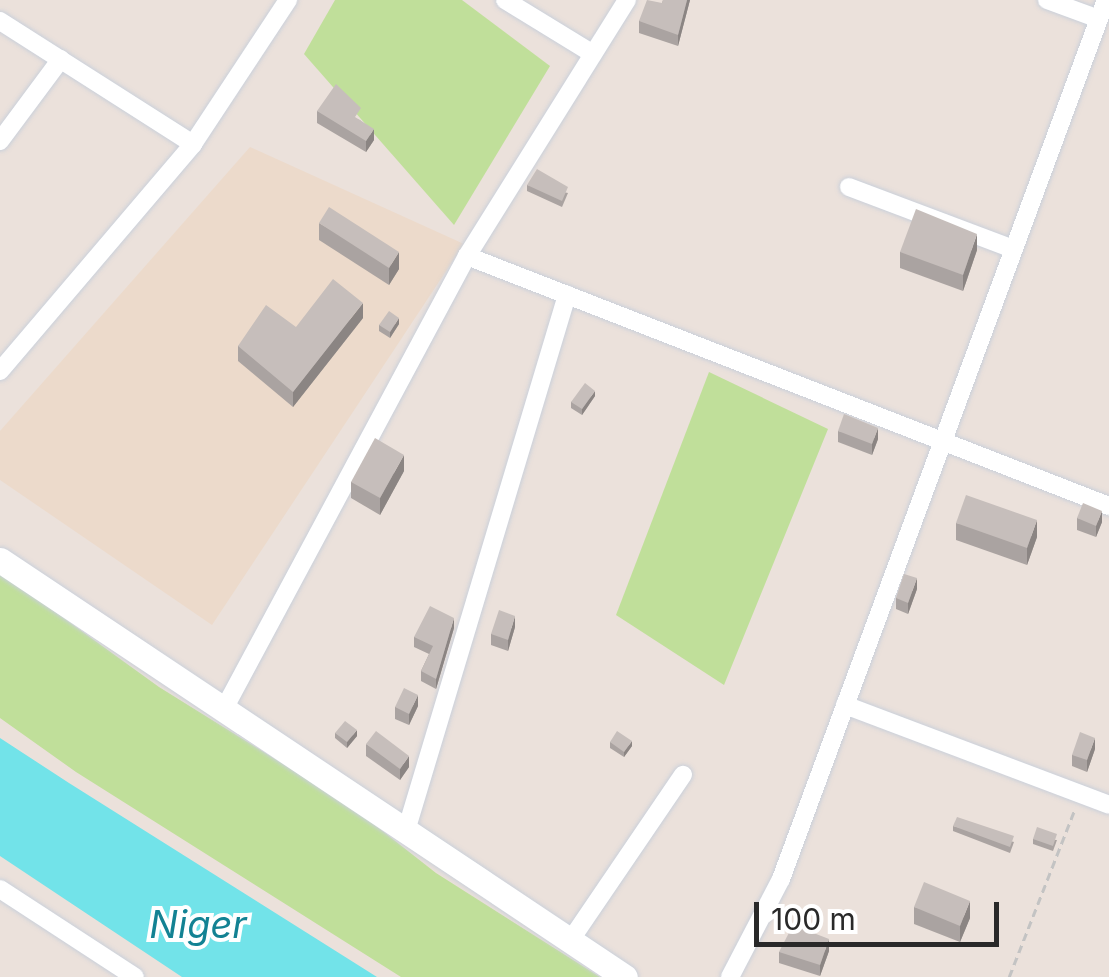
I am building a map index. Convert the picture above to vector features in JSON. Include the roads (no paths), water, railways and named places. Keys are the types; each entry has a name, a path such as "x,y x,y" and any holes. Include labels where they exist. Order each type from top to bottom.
{"main road":[{"path":"0,560 625,977"}],"street":[{"path":"0,371 193,144 288,0"},
{"path":"505,0 593,54"},
{"path":"224,708 467,256 627,0"},
{"path":"1048,0 1099,19"},
{"path":"730,977 780,880 1106,0"},
{"path":"0,21 193,144"},
{"path":"0,141 60,59"},
{"path":"849,187 1013,249"},
{"path":"467,256 1109,506"},
{"path":"406,831 567,295"},
{"path":"845,705 1109,805"},
{"path":"570,941 683,775"},
{"path":"0,890 134,977"}],"water":[{"name":"Niger","path":"0,738 377,977 182,977 0,856"}]}
